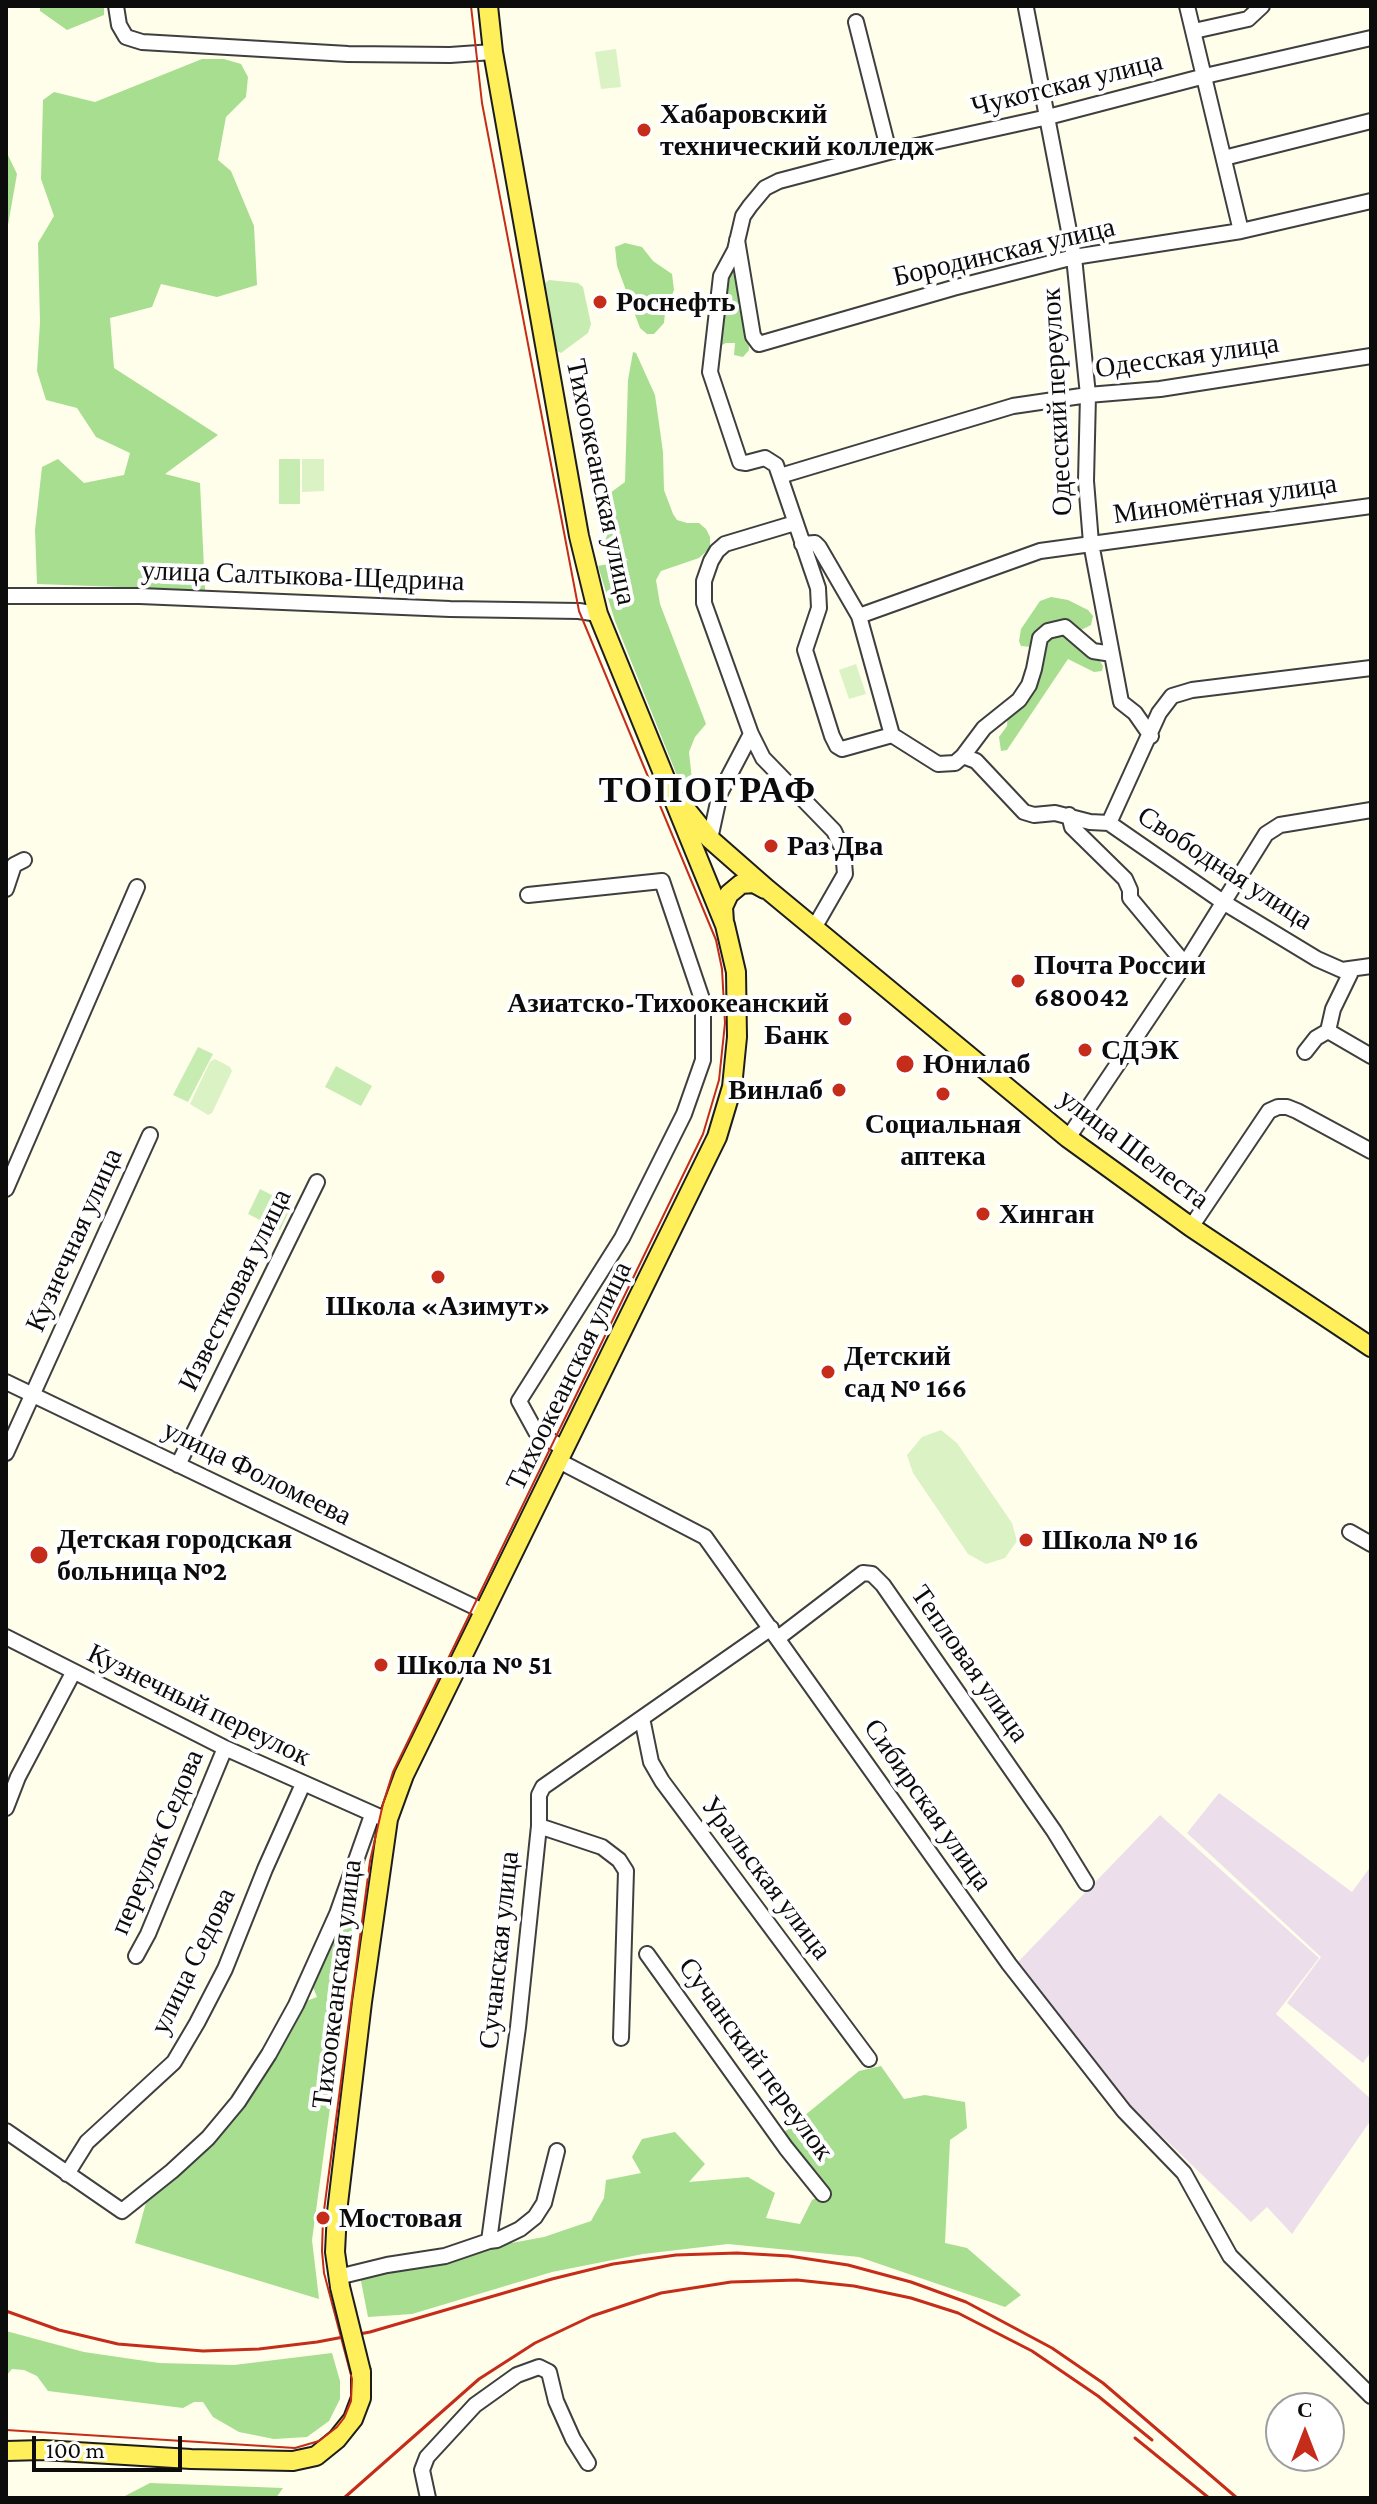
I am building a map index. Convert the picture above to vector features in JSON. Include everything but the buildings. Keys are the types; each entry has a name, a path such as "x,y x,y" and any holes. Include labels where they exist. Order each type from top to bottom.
{"main road":[{"name":"Тихоокеанская улица","path":"6,2451 293,2461 316,2456 337,2439 353,2419 361,2398 361,2372 339,2282 335,2252 380,1817 485,1612 717,1137 735,1066 736,972 725,925 598,614 579,536 493,52 488,6"},
{"name":"улица Шелеста","path":"666,784 710,839 1068,1138 1191,1227 1371,1347"},
{"path":"725,925 723,907 729,894 741,884 754,883 767,889"}],"street":[{"path":"116,6 119,25 126,37 142,42 348,54 450,55 493,52"},
{"path":"1187,6 1241,231"},
{"path":"1194,31 1248,19 1262,6"},
{"name":"Одесский переулок","path":"1026,8 1074,257 1088,395 1086,481 1091,543 1121,702 1135,713 1151,736"},
{"path":"856,22 889,152"},
{"name":"Чукотская улица","path":"737,239 743,216 765,188 779,181 1371,38"},
{"path":"1224,158 1371,121"},
{"name":"Бородинская улица","path":"737,239 753,336 759,344 1074,257 1241,231 1371,201"},
{"path":"737,239 719,286 710,372 740,462 769,458 780,476 820,597 805,650 806,660 837,746 842,749 892,735"},
{"name":"Одесская улица","path":"780,476 1013,406 1160,389 1371,356"},
{"name":"Миномётная улица","path":"859,616 1040,551 1371,506"},
{"path":"795,523 725,544 711,561 704,581 704,603 751,734 772,769 834,831 843,850 845,874 814,928"},
{"path":"802,544 815,543 819,547 859,616 892,735 938,764 955,763 984,728 1019,700 1034,669 1040,638 1048,631 1065,627 1093,651 1112,654"},
{"name":"улица Салтыкова-Щедрина","path":"6,596 155,596 598,614"},
{"path":"1109,823 1166,700 1179,693 1371,668"},
{"path":"710,839 720,793 751,734"},
{"name":"Свободная улица","path":"963,756 980,764 1024,812 1069,815 1090,822 1109,823 1223,902 1317,959 1342,970 1352,970"},
{"path":"1068,1138 1272,828 1371,810"},
{"path":"1069,815 1072,827 1125,879 1130,898 1185,964"},
{"path":"6,889 14,865 24,860"},
{"name":"Сибирская улица","path":"528,895 662,881 703,1002 703,1060 684,1114 622,1238 519,1401 536,1432 562,1455 705,1537 1009,1964 1124,2111 1184,2173 1230,2256 1371,2396"},
{"path":"6,1189 137,887"},
{"path":"1305,1052 1316,1038 1328,1031 1333,1009 1352,970 1371,966"},
{"path":"1328,1031 1371,1056"},
{"path":"1191,1227 1269,1111 1287,1107 1371,1151"},
{"name":"Кузнечная улица","path":"6,1453 150,1135"},
{"name":"Известковая улица","path":"178,1465 317,1182"},
{"name":"улица Фоломеева","path":"6,1382 485,1612"},
{"path":"1350,1532 1371,1544"},
{"name":"Тепловая улица","path":"775,1633 863,1573 872,1574 883,1585 1018,1779 1086,1883"},
{"name":"Сучанская улица","path":"489,2241 518,2027 539,1826 539,1795 543,1787 642,1718 775,1633"},
{"name":"Кузнечный переулок","path":"6,1637 225,1748 380,1817"},
{"path":"6,1808 18,1777 73,1673"},
{"name":"Уральская улица","path":"642,1718 651,1762 662,1781 869,2059"},
{"name":"переулок Седова","path":"136,1956 225,1748"},
{"name":"улица Седова","path":"67,2174 87,2142 174,2062 190,2036 225,1969 303,1784"},
{"path":"6,2131 122,2211 172,2171 208,2138 238,2102 269,2054 296,2005 380,1817"},
{"path":"539,1826 602,1847 619,1860 626,1871 621,2038"},
{"name":"Сучанский переулок","path":"647,1954 786,2148 823,2194"},
{"path":"339,2282 387,2265 445,2256 497,2240 520,2229 535,2217 544,2203 557,2151"},
{"path":"428,2498 422,2479 427,2457 475,2405 517,2375 539,2367 549,2372 556,2401 588,2463"}],"shaded area":[{"path":"1219,1793 1352,1892 1371,1866 1371,2052 1363,2063 1287,2003 1321,1957 1187,1833"},
{"path":"1160,1815 1319,1958 1276,2014 1371,2099 1371,2120 1292,2234 1267,2207 1251,2222 1110,2086 1016,1964"}],"green space":[{"path":"40,6 104,6 104,15 67,30 40,11"},
{"path":"616,49 621,87 601,89 595,52"},
{"path":"202,59 224,59 241,64 248,77 246,97 226,117 218,160 231,171 254,226 257,285 217,297 161,284 152,307 110,318 114,368 218,435 165,474 200,483 205,590 37,584 35,530 42,467 58,459 84,483 124,475 130,453 96,437 77,408 46,400 37,371 40,322 38,243 54,216 41,179 43,100 54,92 95,102"},
{"path":"6,151 17,174 8,225 6,225"},
{"path":"625,243 642,247 653,261 672,274 674,290 664,323 654,334 647,334 640,328 617,266 615,247"},
{"path":"736,264 748,335 749,350 743,357 734,355 735,343 718,347 728,270"},
{"path":"549,280 578,283 583,287 591,324 588,333 561,353 555,350 541,286"},
{"path":"633,352 655,395 663,452 664,490 673,514 677,520 699,523 710,537 710,548 699,558 661,571 656,580 660,604 706,724 695,737 689,752 692,780 688,789 680,783 615,621 598,566 628,560 605,541 614,516 610,493 625,482 628,380"},
{"path":"279,459 300,459 300,504 279,504"},
{"path":"302,459 324,459 324,491 302,492"},
{"path":"1051,597 1068,600 1088,610 1093,616 1091,625 1081,630 1064,623 1031,647 1021,646 1021,629 1040,601"},
{"path":"1065,632 1098,658 1103,666 1102,671 1094,672 1068,659 1007,750 1001,751 999,737 1007,726 1008,711 1048,637"},
{"path":"856,664 866,694 849,699 839,670"},
{"path":"198,1047 213,1054 188,1102 173,1095"},
{"path":"215,1059 232,1071 212,1113 208,1115 190,1104 210,1062"},
{"path":"336,1066 372,1086 361,1106 325,1087"},
{"path":"260,1189 292,1205 280,1230 248,1214"},
{"path":"941,1430 957,1443 1012,1523 1017,1541 1005,1558 986,1564 968,1554 913,1473 907,1455 922,1437"},
{"path":"350,1895 358,1902 312,2240 319,2299 135,2243 147,2199 174,2176 296,2020 301,2003 317,1997 310,1980"},
{"path":"881,2066 904,2099 925,2095 965,2102 967,2128 950,2140 945,2243 967,2248 1021,2295 1005,2307 859,2257 728,2244 643,2254 552,2272 412,2314 368,2317 359,2271 544,2237 591,2221 604,2198 606,2180 641,2173 632,2157 642,2139 675,2132 705,2164 689,2182 748,2177 775,2193 766,2218 800,2224 812,2200 829,2192 782,2134 859,2071"},
{"path":"6,2331 84,2352 159,2363 234,2365 332,2353 340,2381 340,2399 329,2421 307,2437 274,2439 239,2432 213,2417 203,2402 194,2402 183,2408 48,2391 37,2376 24,2370 12,2369 6,2376"},
{"path":"150,2483 283,2488 276,2498 121,2498"}],"tram line":[{"path":"6,2430 295,2448 319,2441 344,2418 351,2401 352,2379 324,2273 323,2218 370,1861 383,1804 393,1772 703,1134 719,1080 725,1023 722,969 716,940 579,611 482,103 471,6"}],"railway":[{"path":"6,2311 59,2330 118,2344 203,2351 259,2349 370,2332 613,2264 676,2255 737,2253 789,2256 848,2265 911,2282 966,2302 1052,2348 1103,2383 1237,2498"},
{"path":"344,2498 479,2379 535,2343 592,2316 661,2293 731,2282 797,2280 854,2286 911,2298 958,2313 1032,2351 1098,2396 1152,2440"},
{"path":"1135,2438 1209,2498"}],"place":[{"name":"Хабаровский технический колледж","path":"644,130"},
{"name":"Роснефть","path":"600,302"},
{"name":"Раз Два","path":"771,846"},
{"name":"Почта России 680042","path":"1018,981"},
{"name":"Азиатско-Тихоокеанский Банк","path":"845,1019"},
{"name":"СДЭК","path":"1085,1050"},
{"name":"Юнилаб","path":"905,1064"},
{"name":"Винлаб","path":"839,1090"},
{"name":"Социальная аптека","path":"943,1094"},
{"name":"Хинган","path":"983,1214"},
{"name":"Школа «Азимут»","path":"438,1277"},
{"name":"Детский сад № 166","path":"828,1372"},
{"name":"Школа № 16","path":"1026,1540"},
{"name":"Детская городская больница №2","path":"39,1555"},
{"name":"Школа № 51","path":"381,1665"},
{"name":"Мостовая","path":"323,2218"}],"district":[{"name":"ТОПОГРАФ","path":"708,791"}]}
